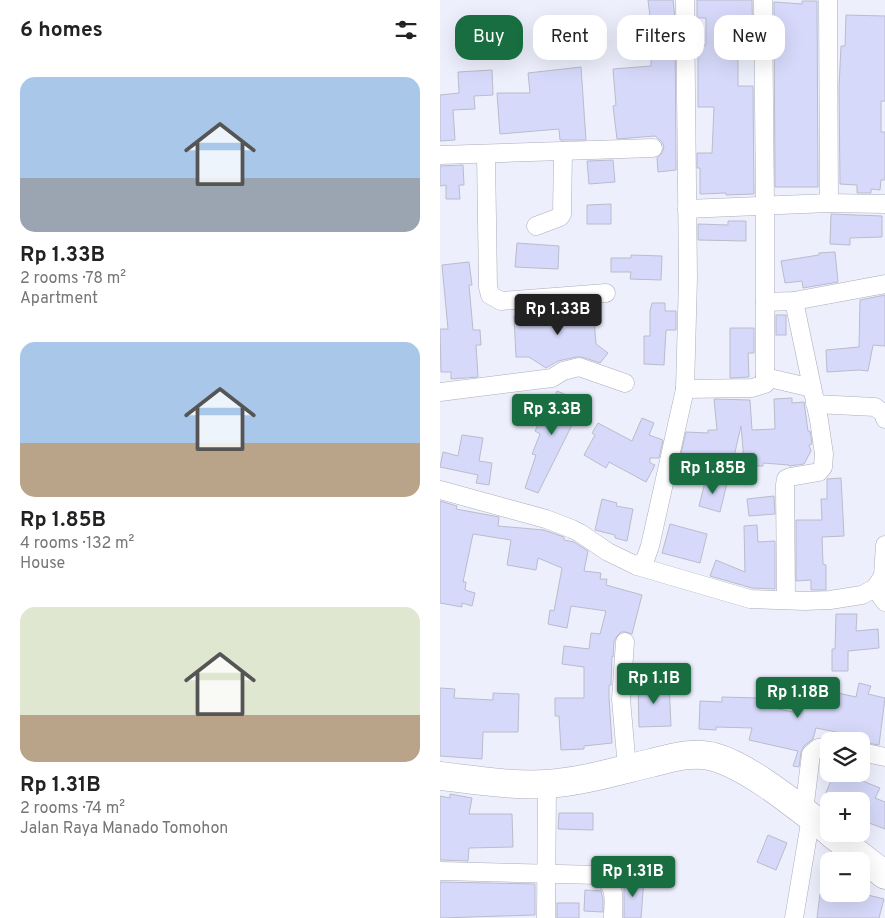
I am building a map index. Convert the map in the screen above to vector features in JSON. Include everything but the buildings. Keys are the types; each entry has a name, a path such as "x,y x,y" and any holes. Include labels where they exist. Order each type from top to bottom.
{"highway":[{"path":"440,776 519,784 547,784 680,756 714,757 738,768 814,820"},
{"path":"842,842 885,875"}],"street":[{"path":"637,566 645,560 650,546 685,389 688,278 684,0"},
{"path":"685,389 752,388 763,386 766,377 763,0"},
{"path":"828,0 828,203"},
{"path":"440,155 652,148"},
{"path":"536,226 560,217 562,214 563,151"},
{"path":"486,154 488,287 490,295 501,301 606,292"},
{"path":"687,209 828,203 885,204"},
{"path":"766,302 794,301 885,284"},
{"path":"786,600 786,479 821,470 824,454 794,301"},
{"path":"440,392 552,378 563,371 579,368 625,383"},
{"path":"766,377 814,396 876,407 883,413 885,419"},
{"path":"440,490 546,519 580,532 608,552 637,566 750,599 805,601 880,595 885,545"},
{"path":"625,642 621,699 627,768"},
{"path":"794,918 814,820 811,754 820,748"},
{"path":"870,754 885,757"},
{"path":"546,918 547,784"},
{"path":"440,871 599,875 613,889 613,918"}]}
